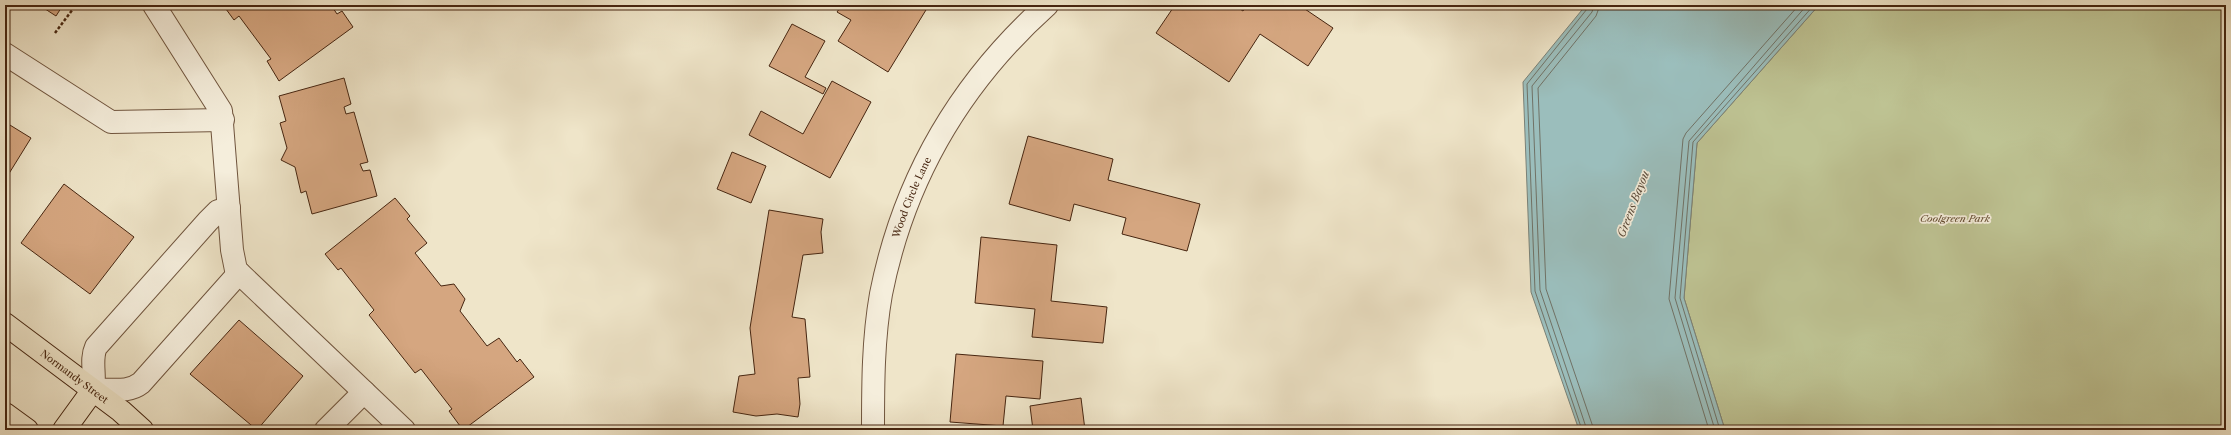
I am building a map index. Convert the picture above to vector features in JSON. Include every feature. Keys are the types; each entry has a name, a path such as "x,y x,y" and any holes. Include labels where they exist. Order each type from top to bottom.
{"main road":[{"name":"Normandy Street","path":"5,324 93,390 142,430"},
{"path":"64,430 93,390"},
{"path":"5,414 27,430"}],"street":[{"path":"154,5 217,103 223,120 233,257 239,273 404,430"},
{"name":"Wood Circle Lane","path":"873,430 873,365 881,294 900,224 913,190 945,126 982,72 1018,31 1047,5"},
{"path":"5,54 111,122 223,120"},
{"path":"229,208 218,211 208,221 96,347 93,356 96,376 93,390 106,388 126,390 141,383 239,273"},
{"path":"326,430 364,392"}],"path":[{"path":"55,33 76,5"}],"green space":[{"name":"Coolgreen Park","path":"1819,5 2226,5 2226,430 1725,430 1684,298 1697,143"}],"water":[{"name":"Greens Bayou","path":"1586,5 1819,5 1697,143 1684,298 1725,430 1579,430 1531,292 1523,82"}],"building":[{"path":"39,5 63,5 56,16"},
{"path":"223,5 331,5 337,14 342,11 353,27 279,81 267,61 271,59 239,16 234,20"},
{"path":"842,5 929,5 888,72 838,41 851,20 837,12"},
{"path":"1175,5 1203,5 1207,7 1208,5 1234,5 1243,11 1247,5 1299,5 1333,28 1308,66 1260,34 1229,82 1156,33"},
{"path":"792,24 825,41 805,77 826,88 823,94 769,66"},
{"path":"344,78 351,104 344,107 346,114 354,112 368,162 360,164 363,171 370,170 377,196 312,214 306,191 301,193 295,167 281,160 287,148 280,123 286,121 279,96"},
{"path":"832,81 871,102 830,178 749,135 761,111 803,134"},
{"path":"5,122 31,138 5,180"},
{"path":"1028,136 1113,159 1108,180 1200,204 1187,251 1122,234 1126,218 1074,204 1070,221 1009,204"},
{"path":"732,152 766,166 751,203 717,189"},
{"path":"64,184 134,237 90,294 21,243"},
{"path":"395,198 410,216 407,219 427,243 415,253 441,286 454,284 465,299 460,311 487,346 499,338 517,362 520,359 534,377 463,430 449,411 452,409 421,369 415,373 369,315 374,310 341,268 338,270 325,254"},
{"path":"769,210 823,219 821,232 823,253 803,255 792,317 805,319 810,377 798,378 800,404 798,417 777,414 756,416 733,412 739,376 755,374 750,328"},
{"path":"981,237 1057,245 1051,301 1107,307 1103,343 1032,337 1035,309 975,303"},
{"path":"239,320 303,376 257,430 190,374"},
{"path":"956,354 1043,361 1040,399 1006,396 1003,426 950,422"},
{"path":"1081,398 1085,430 1033,430 1030,406"}]}
